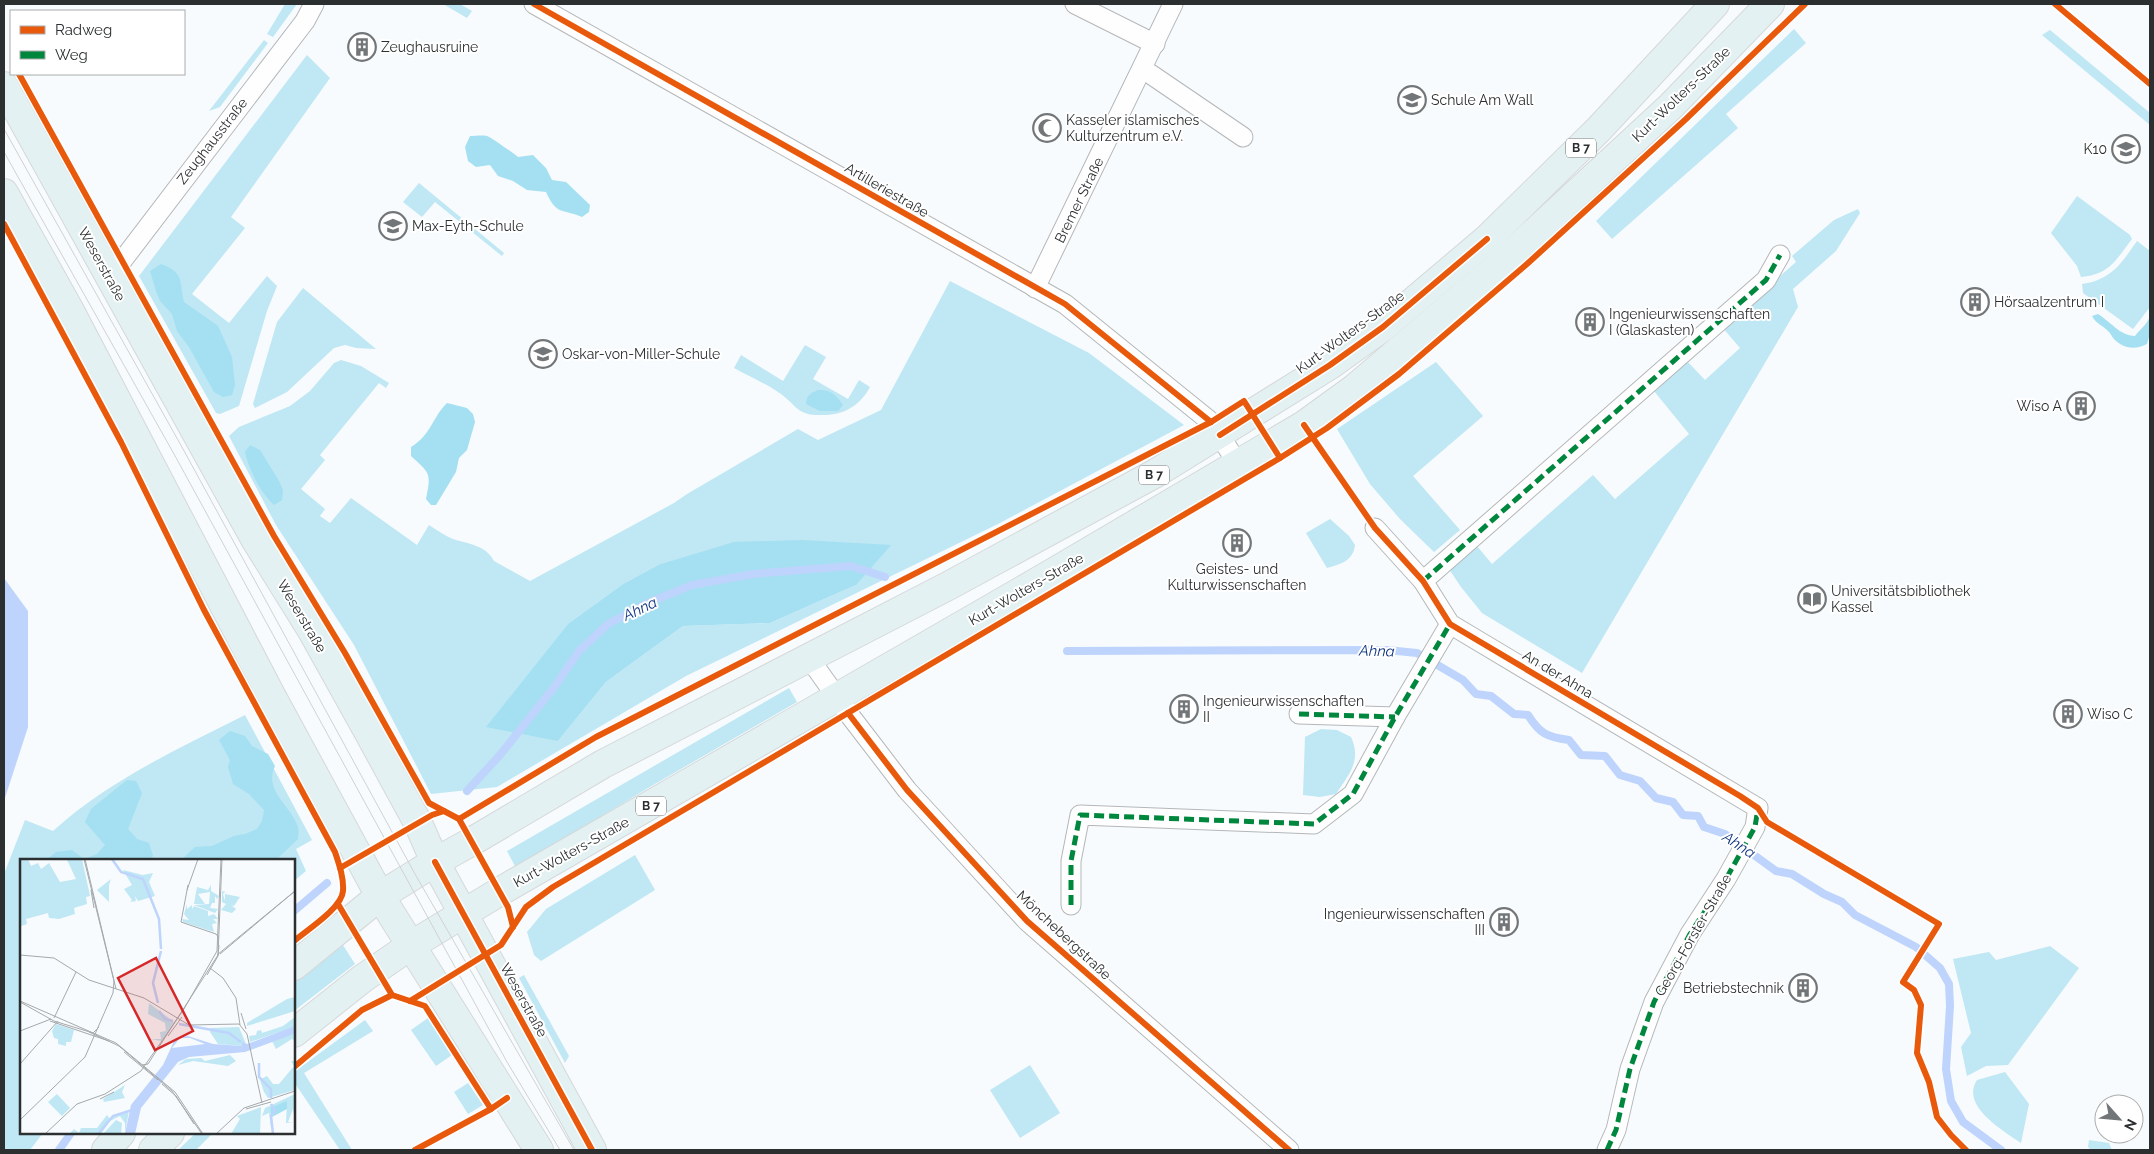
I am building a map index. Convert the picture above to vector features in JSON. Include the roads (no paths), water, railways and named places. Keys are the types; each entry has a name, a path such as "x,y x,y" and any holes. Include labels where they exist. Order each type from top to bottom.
{"main road":[{"name":"Kurt-Wolters-Straße","path":"380,896 603,764 1038,538 1156,473 1330,365 1383,328 1487,239 1599,129 1715,4"},
{"name":"Kurt-Wolters-Straße","path":"410,946 1304,425 1355,388 1497,267 1671,106 1770,4"},
{"name":"Weserstraße","path":"4,86 255,539 316,637 413,815 435,862 592,1150"},
{"path":"4,193 69,309 272,697 380,896 539,1150"},
{"name":"B 7","path":"295,965 380,896"},
{"name":"B 7","path":"295,1032 362,980 410,946"},
{"path":"106,1150 120,1134"},
{"path":"153,1150 169,1134"}],"street":[{"name":"Zeughausstraße","path":"109,278 175,188 305,22 314,4"},
{"name":"Artilleriestraße","path":"534,4 1065,304 1211,422 1238,464"},
{"path":"1075,4 1155,44"},
{"name":"Bremer Straße","path":"1035,288 1174,4"},
{"path":"1143,69 1243,137"},
{"path":"1424,581 1766,280 1780,256"},
{"name":"An der Ahna","path":"1375,528 1424,581 1450,624 1758,808"},
{"path":"1071,905 1071,861 1080,815 1314,824 1353,794 1394,717 1450,624"},
{"name":"Mönchebergstraße","path":"809,658 907,790 1027,921 1289,1150"},
{"path":"1299,714 1394,717"},
{"name":"Georg-Forster-Straße","path":"1607,1150 1616,1130 1630,1069 1654,1002 1690,934 1736,862 1755,827 1758,808"}],"waterway":[{"name":"Ahna","path":"467,791 500,755 555,686 579,651 608,624 648,603 692,585 753,574 851,566 885,577"},
{"name":"Ahna","path":"1067,651 1387,650 1417,653 1463,680 1476,694 1491,696 1514,714 1528,715 1545,734 1569,740 1581,755 1605,756 1620,775 1640,781 1656,798 1673,802 1683,815 1698,816 1704,827 1725,834 1776,871 1792,874 1824,894 1842,902 1855,915 1916,947 1940,968 1949,984 1950,1006 1946,1069 1951,1101 1963,1122 2001,1150"},
{"name":"Ahna","path":"295,910 327,883"},
{"name":"Ahna","path":"59,1150 70,1134"}],"tram line":[{"path":"4,129 183,449 415,874 574,1150"},
{"path":"4,152 174,454 507,1062 560,1150"}],"place":[{"name":"Zeughausruine","path":"362,47"},
{"name":"Schule Am Wall","path":"1412,100"},
{"name":"Kasseler islamisches Kulturzentrum e.V.","path":"1047,128"},
{"name":"K10","path":"2126,149"},
{"name":"Max-Eyth-Schule","path":"393,226"},
{"name":"Hörsaalzentrum I","path":"1975,302"},
{"name":"Ingenieurwissenschaften I (Glaskasten)","path":"1590,322"},
{"name":"Oskar-von-Miller-Schule","path":"543,354"},
{"name":"Wiso A","path":"2081,406"},
{"name":"Geistes- und Kulturwissenschaften","path":"1237,543"},
{"name":"Universitätsbibliothek Kassel","path":"1812,599"},
{"name":"Ingenieurwissenschaften II","path":"1184,709"},
{"name":"Wiso C","path":"2068,714"},
{"name":"Ingenieurwissenschaften III","path":"1504,922"},
{"name":"Betriebstechnik","path":"1803,988"}]}
